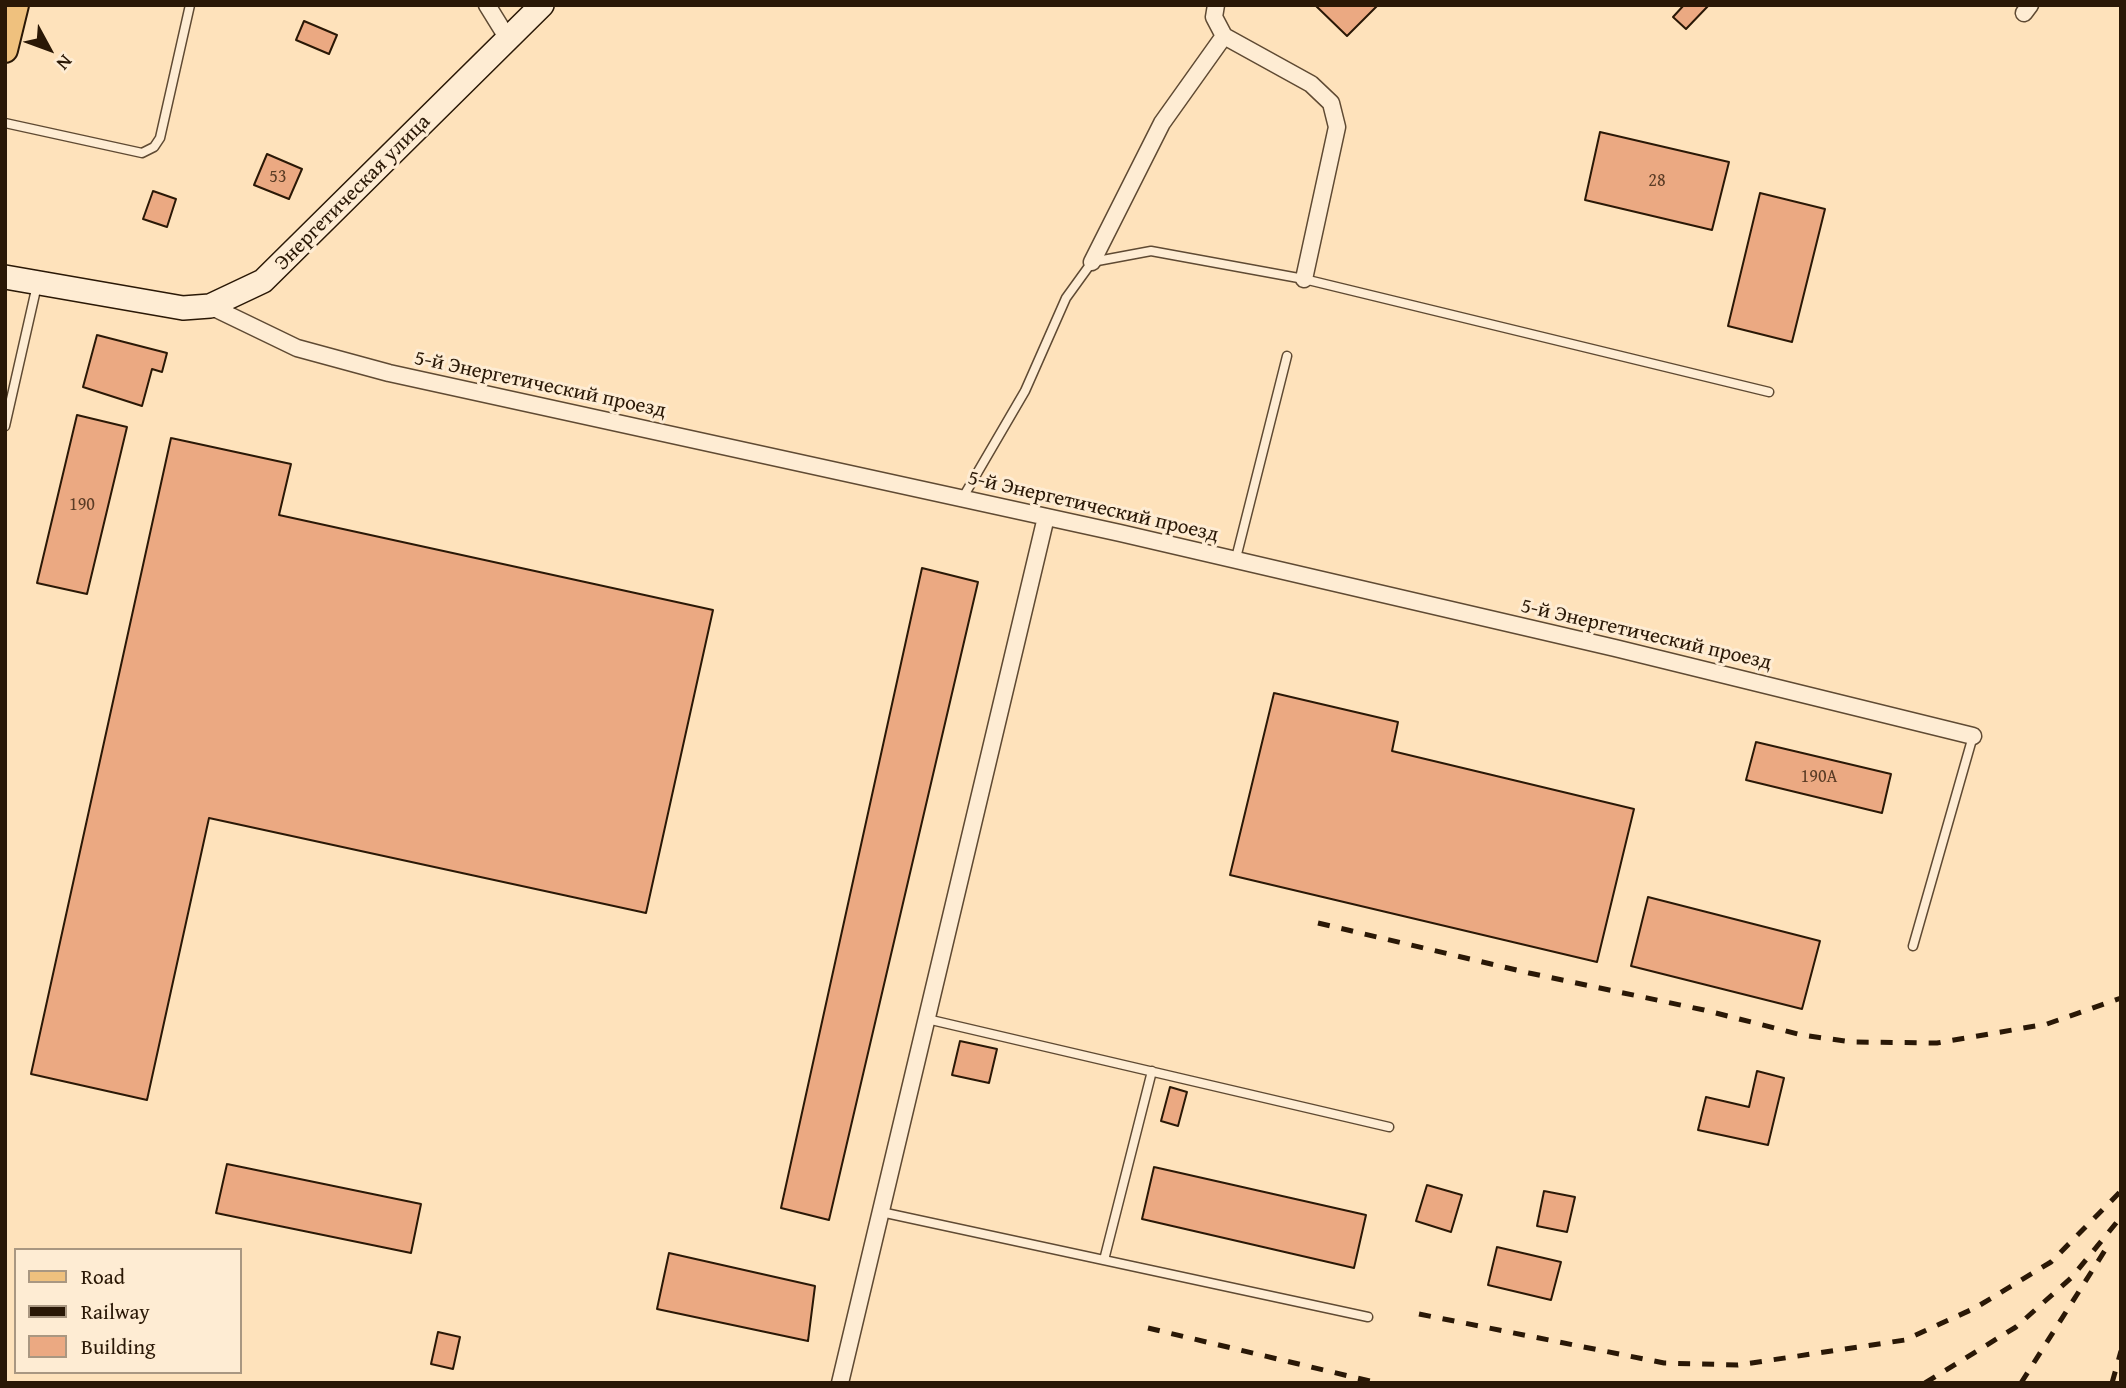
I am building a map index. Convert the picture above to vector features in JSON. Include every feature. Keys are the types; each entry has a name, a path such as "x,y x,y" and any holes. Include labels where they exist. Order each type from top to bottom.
{"main road":[{"path":"5,50 16,5"},
{"name":"Энергетическая улица","path":"5,276 183,307 210,306 263,281 542,5"}],"street":[{"path":"487,5 508,40"},
{"path":"1216,5 1214,17 1224,36 1311,84 1331,103 1337,127 1304,279"},
{"path":"1092,262 1162,123 1224,36"},
{"name":"5-й Энергетический проезд","path":"210,306 297,348 389,373 1046,517 1615,648 1973,736"},
{"path":"840,1383 1046,517"}],"lane":[{"path":"5,123 142,153 154,147 160,138 190,5"},
{"path":"962,499 1025,391 1066,299 1092,262 1151,251 1304,279 1769,392"},
{"path":"5,426 38,282"},
{"path":"1235,562 1287,356"},
{"path":"1913,946 1973,736"},
{"path":"927,1019 1390,1127"},
{"path":"1104,1260 1152,1072"},
{"path":"881,1212 1368,1317"}],"building":[{"path":"1315,5 1378,5 1347,36"},
{"path":"1684,5 1709,5 1686,29 1673,17"},
{"path":"304,21 337,35 329,54 296,40"},
{"path":"1600,132 1729,162 1712,230 1585,200"},
{"path":"267,154 302,169 289,199 254,185"},
{"path":"153,191 176,199 167,227 143,219"},
{"path":"1760,193 1825,209 1792,342 1728,326"},
{"path":"97,335 167,353 162,372 152,369 142,406 83,387"},
{"path":"77,415 127,427 87,594 37,583"},
{"path":"171,438 291,464 279,515 713,610 646,913 209,818 147,1100 31,1074"},
{"path":"922,568 978,582 829,1220 781,1208"},
{"path":"1274,693 1398,722 1392,751 1634,809 1597,962 1230,875"},
{"path":"1756,742 1891,774 1882,813 1746,780"},
{"path":"1648,897 1820,941 1802,1009 1631,966"},
{"path":"960,1041 997,1049 989,1083 952,1075"},
{"path":"1757,1071 1784,1078 1768,1145 1698,1130 1706,1097 1749,1107"},
{"path":"1170,1087 1187,1092 1178,1126 1161,1121"},
{"path":"227,1164 421,1204 411,1253 216,1213"},
{"path":"1154,1167 1366,1215 1354,1268 1142,1219"},
{"path":"1427,1185 1462,1195 1451,1232 1416,1221"},
{"path":"1544,1191 1575,1197 1567,1232 1537,1226"},
{"path":"1497,1247 1561,1262 1551,1300 1488,1285"},
{"path":"669,1253 815,1286 808,1341 657,1309"},
{"path":"438,1332 460,1337 453,1369 431,1364"}],"railway":[{"path":"1318,923 1529,973 1704,1010 1802,1035 1852,1042 1937,1043 2047,1024 2121,998"},
{"path":"1419,1314 1664,1363 1738,1365 1905,1340 1975,1308 2051,1262 2121,1191"},
{"path":"1925,1383 2016,1327 2072,1277 2121,1217"},
{"path":"2021,1383 2109,1244"},
{"path":"1148,1328 1378,1383"},
{"path":"2112,1383 2121,1351"}]}
